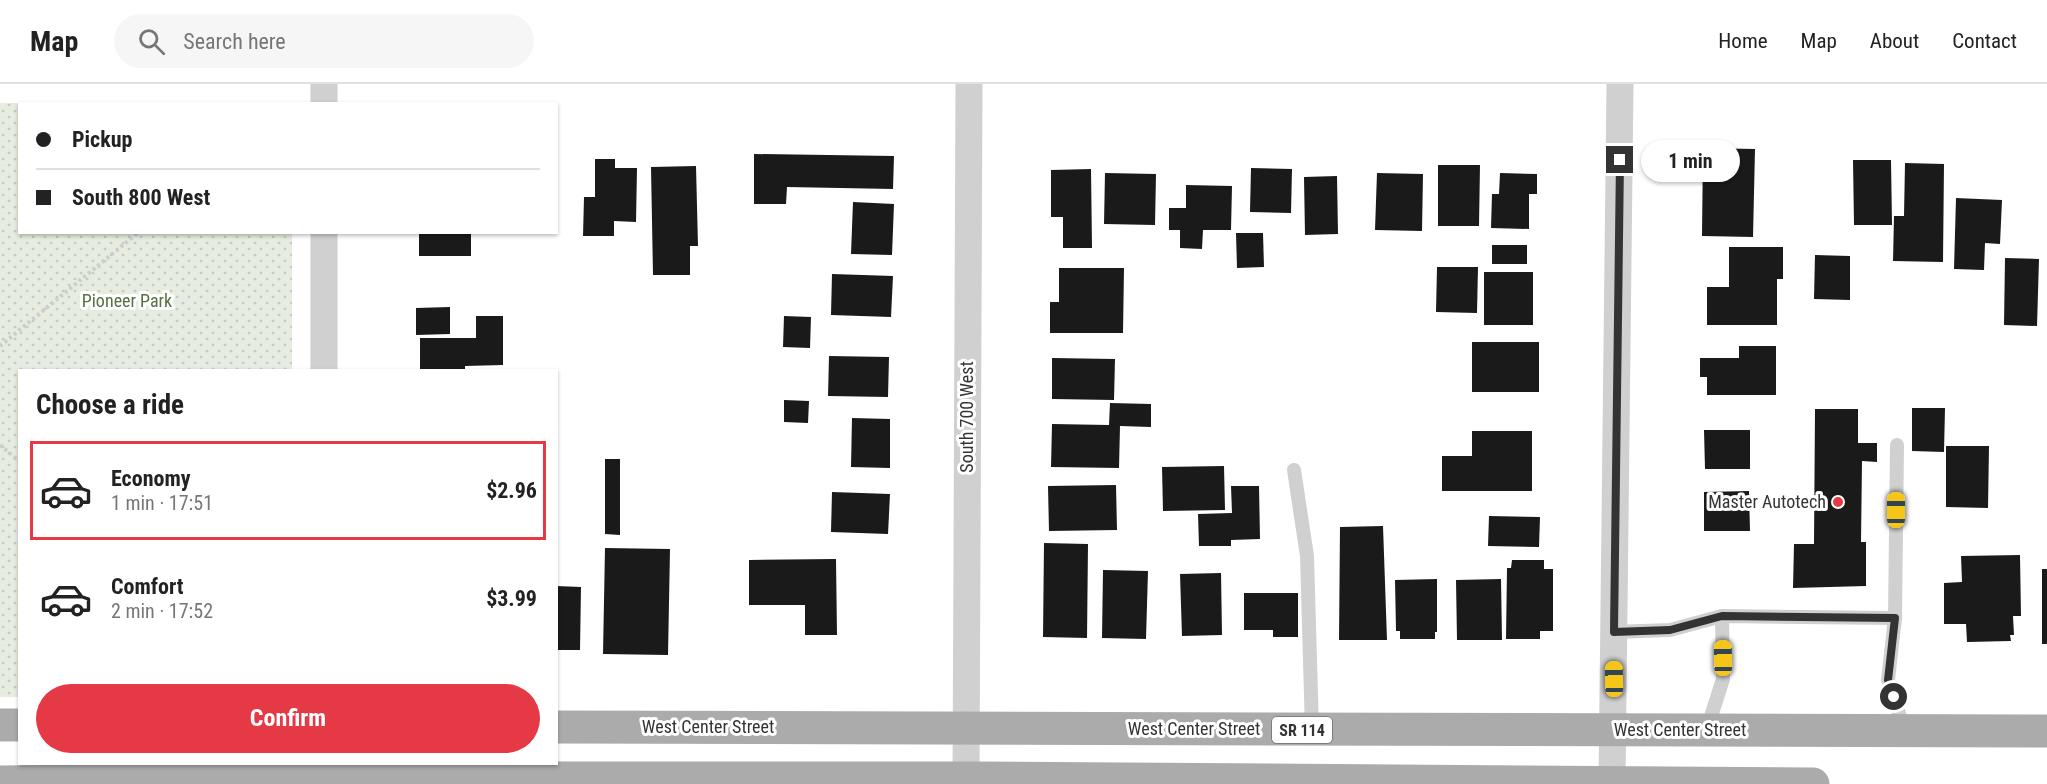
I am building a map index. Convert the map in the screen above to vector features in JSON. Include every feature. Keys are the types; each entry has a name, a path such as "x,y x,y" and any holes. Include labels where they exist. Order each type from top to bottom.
{"main road":[{"path":"0,725 18,725"},
{"name":"West Center Street","path":"558,727 966,760 1312,730 1813,784"},
{"name":"West Center Street","path":"7,783 966,760 1613,763 1707,729 2047,731"}],"street":[{"path":"324,84 324,102"},
{"name":"South 700 West","path":"966,760 969,84"},
{"path":"1613,763 1620,84"},
{"path":"324,234 324,369"}],"lane":[{"path":"1897,445 1895,618 1888,680 1905,731"},
{"path":"1294,470 1307,556 1312,730"},
{"path":"1707,729 1723,679 1722,616"},
{"path":"1614,632 1670,630 1722,616 1895,618"}],"path":[{"path":"0,346 137,234"},
{"path":"0,445 18,460"}],"green space":[{"name":"Pioneer Park","path":"0,103 18,103 18,234 292,234 292,369 18,369 18,697 0,697"}],"building":[{"path":"1703,148 1755,149 1753,237 1702,236"},
{"path":"754,154 894,156 893,189 787,187 786,204 754,204"},
{"path":"595,159 615,159 615,168 637,168 636,222 614,221 614,236 583,236 584,197 595,197"},
{"path":"1853,160 1891,160 1892,225 1854,225"},
{"path":"1905,163 1944,164 1943,262 1893,261 1894,216 1904,216"},
{"path":"1438,165 1480,165 1479,226 1438,226"},
{"path":"696,166 698,246 690,246 690,275 653,275 651,167"},
{"path":"1251,168 1292,169 1291,213 1250,212"},
{"path":"1091,169 1092,248 1063,248 1063,217 1051,217 1051,170"},
{"path":"1105,173 1156,174 1155,225 1104,224"},
{"path":"1377,173 1423,174 1422,231 1375,230"},
{"path":"1500,173 1537,174 1537,194 1529,194 1529,229 1491,228 1492,194 1499,194"},
{"path":"1337,176 1338,234 1305,235 1304,177"},
{"path":"1186,185 1232,186 1231,230 1203,230 1202,249 1180,248 1180,230 1169,230 1169,208 1186,208"},
{"path":"1956,198 2002,200 2000,244 1985,243 1984,270 1954,269"},
{"path":"853,202 894,204 892,255 851,254"},
{"path":"1236,233 1263,233 1264,267 1237,268"},
{"path":"419,234 471,234 471,256 419,256"},
{"path":"1492,245 1527,245 1527,264 1492,264"},
{"path":"1729,247 1783,247 1783,279 1777,279 1777,325 1707,325 1707,287 1729,287"},
{"path":"1815,255 1850,256 1850,300 1814,299"},
{"path":"2005,258 2039,259 2037,326 2004,325"},
{"path":"1437,267 1478,267 1477,313 1436,312"},
{"path":"1059,268 1124,268 1123,333 1050,333 1050,302 1059,302"},
{"path":"1484,272 1533,272 1533,325 1484,325"},
{"path":"832,274 893,276 891,317 831,315"},
{"path":"450,307 450,334 416,335 416,308"},
{"path":"476,316 503,316 503,365 465,366 465,369 420,369 420,338 476,338"},
{"path":"784,316 811,317 810,348 783,347"},
{"path":"1472,342 1539,342 1539,392 1472,392"},
{"path":"1739,346 1776,346 1776,395 1707,395 1707,377 1700,377 1700,358 1739,358"},
{"path":"829,356 889,357 888,397 828,396"},
{"path":"1052,358 1115,359 1114,400 1052,399"},
{"path":"784,400 809,401 808,423 784,422"},
{"path":"1110,403 1151,404 1151,427 1120,426 1119,468 1051,467 1052,424 1109,425"},
{"path":"1912,408 1945,408 1944,452 1912,451"},
{"name":"Master Autotech","path":"1815,409 1858,409 1858,443 1877,443 1877,462 1862,461 1861,542 1866,542 1866,586 1793,588 1794,544 1814,544"},
{"path":"852,418 890,419 890,468 851,467"},
{"path":"1704,430 1750,430 1750,469 1705,469"},
{"path":"1472,431 1532,431 1532,491 1442,491 1442,456 1472,456"},
{"path":"1946,446 1989,446 1988,508 1946,507"},
{"path":"605,459 620,459 620,535 605,534"},
{"path":"1224,466 1225,510 1163,511 1162,467"},
{"path":"1116,485 1117,530 1049,531 1048,486"},
{"path":"1231,486 1259,486 1260,539 1231,540 1231,546 1199,546 1198,514 1232,513"},
{"path":"1749,491 1750,531 1704,531 1704,492"},
{"path":"832,492 890,494 888,534 831,532"},
{"path":"1489,516 1540,517 1539,547 1488,546"},
{"path":"1383,526 1387,640 1339,640 1340,527"},
{"path":"1044,543 1088,544 1087,638 1043,637"},
{"path":"605,548 670,549 668,655 603,654"},
{"path":"2020,555 2021,616 2013,616 2014,635 2010,635 2011,641 1967,642 1966,624 1944,624 1944,583 1962,582 1961,556"},
{"path":"836,559 837,635 805,635 805,605 749,605 749,560"},
{"path":"1512,560 1544,560 1544,569 1553,569 1553,631 1540,631 1540,639 1506,639 1507,568 1511,568"},
{"path":"2042,569 2047,569 2047,644 2042,644"},
{"path":"1103,570 1148,571 1146,639 1102,638"},
{"path":"1221,573 1222,635 1182,636 1180,574"},
{"path":"1437,579 1435,639 1400,639 1400,631 1396,631 1395,580"},
{"path":"1501,579 1502,640 1457,640 1456,580"},
{"path":"558,586 581,587 580,650 558,650"},
{"path":"1244,593 1298,593 1298,637 1273,637 1273,630 1244,630"}],"place":[{"name":"Master Autotech","path":"1838,502"}],"route":[{"path":"1620,160 1614,632 1670,630 1722,616 1895,618 1888,680 1894,697"}]}
